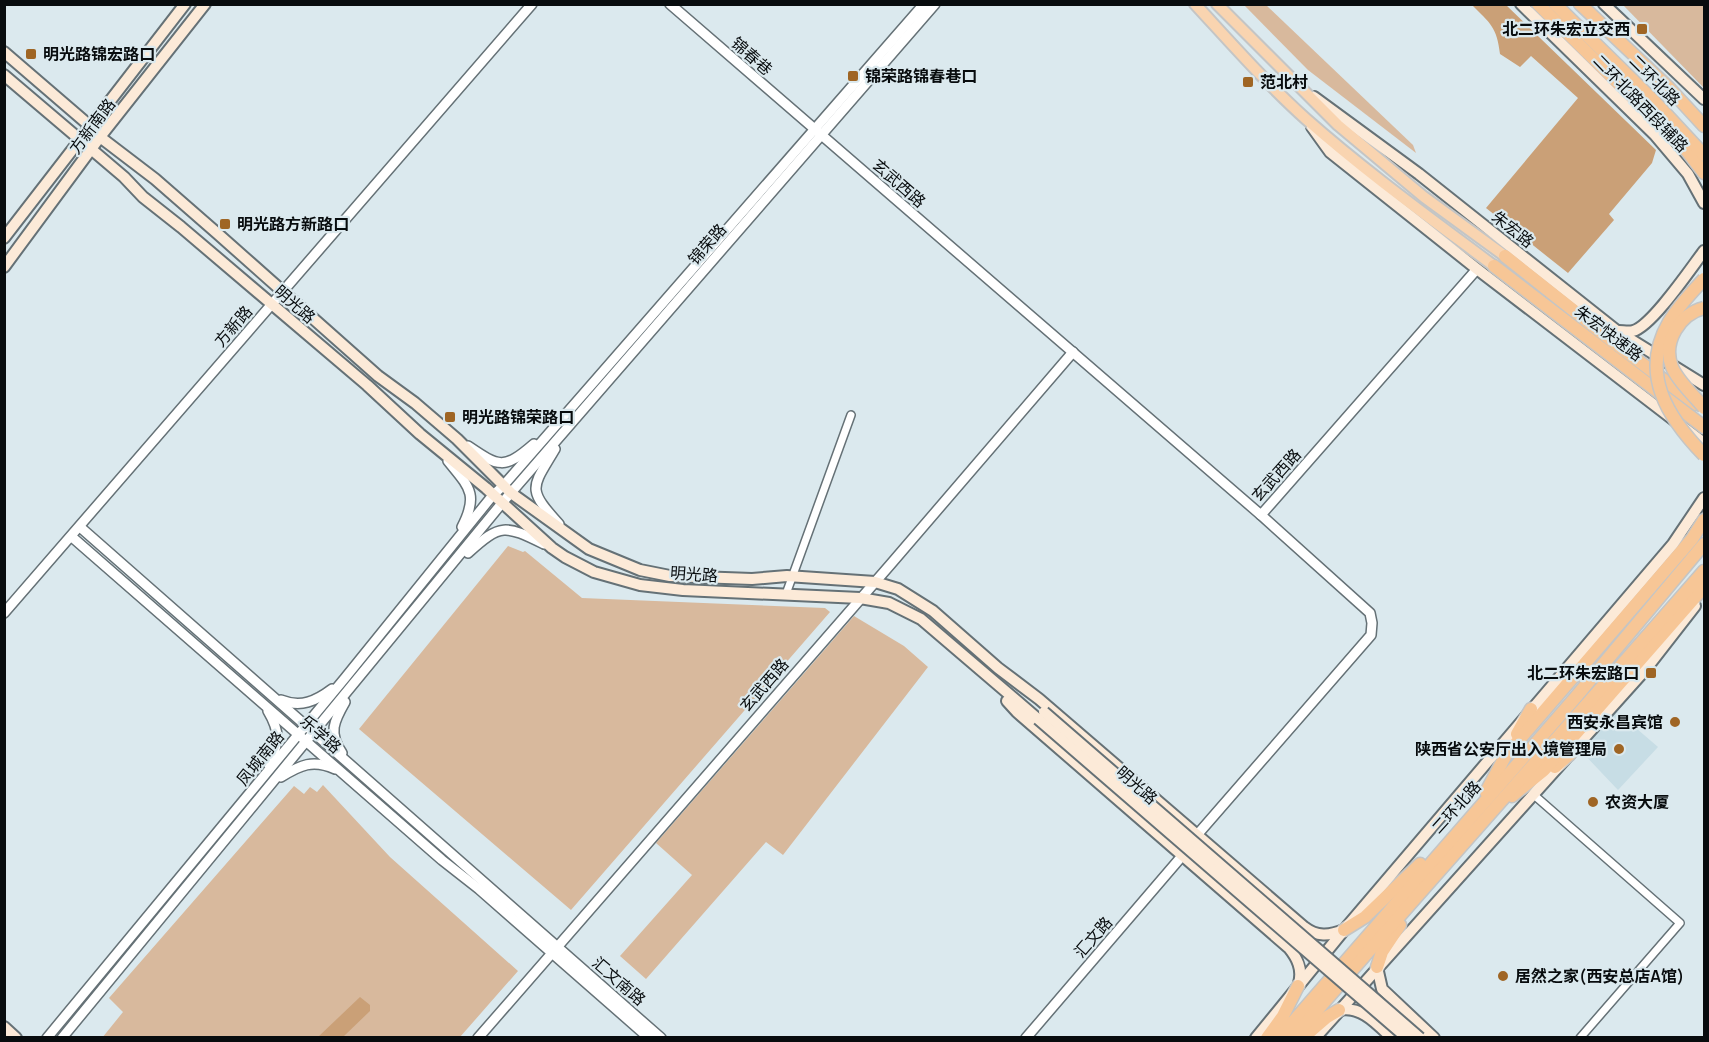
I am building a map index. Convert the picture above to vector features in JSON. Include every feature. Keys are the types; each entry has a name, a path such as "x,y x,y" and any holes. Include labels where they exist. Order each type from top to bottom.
{"highway":[{"path":"1538,4 1687,151 1704,173"},
{"name":"二环北路","path":"1555,4 1654,101 1704,155"},
{"name":"二环北路","path":"1580,4 1669,88 1704,126"},
{"name":"朱宏快速路","path":"1505,256 1616,344 1704,409"},
{"name":"朱宏快速路","path":"1494,266 1704,427"},
{"path":"1704,279 1669,321 1659,344 1657,365 1664,404 1704,455"},
{"path":"1704,308 1690,313 1682,321 1671,339 1670,359 1676,375 1704,409"},
{"path":"1506,755 1692,539 1704,520"},
{"name":"二环北路","path":"1279,1038 1575,698 1704,544"},
{"name":"二环北路","path":"1304,1037 1495,807 1568,743 1704,571"},
{"path":"1495,807 1528,792 1704,587"},
{"path":"1478,808 1531,709"},
{"path":"1304,1037 1463,852 1482,822"},
{"path":"1344,930 1365,916 1452,837"},
{"path":"1268,1038 1413,870"},
{"path":"1377,967 1382,952 1400,925"},
{"path":"1268,1038 1283,1016 1298,986"},
{"path":"1304,1037 1339,1010"}],"main road":[{"name":"方新南路","path":"4,238 185,4"},
{"name":"方新南路","path":"4,267 100,137 205,4"},
{"path":"1195,4 1275,90 1307,120 1382,183 1494,266"},
{"name":"朱宏路","path":"1217,4 1338,125 1425,197 1505,256"},
{"name":"二环北路西段辅路","path":"1521,4 1655,135 1688,174 1704,203"},
{"path":"1604,4 1704,99"},
{"name":"明光路","path":"4,52 100,137 155,179 378,376 415,403 457,439 507,490 589,549 655,574 741,579 792,576 875,582 898,590 933,611 1312,933 1326,935 1344,930"},
{"name":"明光路","path":"4,75 124,177 143,197 367,385 440,452 493,495 552,548 594,572 631,583 683,590 860,598 889,603 921,620 982,674 1041,716 1420,1038"},
{"name":"朱宏路","path":"1306,92 1419,174 1617,331 1704,385"},
{"path":"1307,120 1330,152 1704,443"},
{"path":"1617,331 1632,332 1643,327 1704,251"},
{"path":"1256,1038 1344,930 1673,544 1704,498"},
{"path":"1568,743 1646,669 1704,594"},
{"name":"明光路","path":"998,668 1041,716 1407,1038"},
{"path":"982,674 1017,711 1289,948 1301,972 1298,986"},
{"path":"1339,1010 1528,792"},
{"path":"1377,967 1382,989 1434,1038"},
{"path":"1339,1010 1347,1008 1361,1012 1392,1038"},
{"path":"4,1027 16,1038"}],"street":[{"name":"方新路","path":"4,613 532,4"},
{"name":"锦春巷","path":"670,4 818,133"},
{"name":"锦荣路","path":"493,495 507,490 565,430 818,133 924,4"},
{"name":"锦荣路","path":"502,503 507,490 561,421 935,4"},
{"name":"玄武西路","path":"818,133 1261,515 1478,269"},
{"name":"玄武西路","path":"478,1038 1073,352"},
{"path":"786,594 851,415"},
{"path":"457,439 490,460 506,462 522,454 561,421"},
{"path":"565,430 537,478 535,488 539,502 573,538"},
{"path":"440,452 469,487 472,497 469,513 451,546"},
{"name":"凤城南路","path":"47,1038 264,777 493,495"},
{"name":"凤城南路","path":"62,1038 502,503"},
{"path":"1197,835 1371,635 1370,613 1261,515"},
{"name":"乐学路","path":"80,527 351,764 554,949"},
{"path":"444,575 483,539 502,529 516,531 552,548"},
{"name":"乐学路","path":"72,537 442,860 554,949"},
{"path":"272,695 288,703 305,704 318,699 345,678"},
{"path":"351,764 339,750 333,729 334,722 353,685"},
{"path":"263,704 277,728 278,741 264,777"},
{"path":"272,784 296,767 312,763 327,765 343,773"},
{"path":"1528,792 1680,923 1580,1038"},
{"name":"汇文路","path":"1026,1038 1182,855"},
{"name":"汇文南路","path":"554,949 649,1038"},
{"name":"汇文南路","path":"554,949 661,1038"}],"shaded area":[{"path":"1244,5 1266,5 1413,145 1416,153 1308,70"},
{"path":"1472,5 1506,5 1656,150 1652,163 1609,214 1614,220 1568,273 1486,208 1578,98 1531,56 1520,67 1500,54 1495,31"},
{"path":"1623,5 1704,5 1704,88"},
{"path":"508,546 525,551 582,598 825,608 830,612 571,910 359,729"},
{"path":"854,616 904,646 928,667 783,855 766,842 646,979 620,956 692,875 656,843"},
{"name":"陕西省公安厅出入境管理局","path":"1615,710 1658,747 1618,790 1581,751"},
{"path":"323,785 390,857 518,971 460,1037 102,1038 123,1012 109,998 294,786 304,794 310,787 317,792"},
{"path":"360,997 370,1005 370,1011 343,1037 318,1037"}],"place":[{"name":"北二环朱宏立交西","path":"1642,29"},
{"name":"明光路锦宏路口","path":"31,54"},
{"name":"锦荣路锦春巷口","path":"853,76"},
{"name":"范北村","path":"1248,82"},
{"name":"明光路方新路口","path":"225,224"},
{"name":"明光路锦荣路口","path":"450,417"},
{"name":"北二环朱宏路口","path":"1651,673"},
{"name":"西安永昌宾馆","path":"1675,722"},
{"name":"陕西省公安厅出入境管理局","path":"1619,749"},
{"name":"农资大厦","path":"1593,802"},
{"name":"居然之家(西安总店A馆)","path":"1503,976"}]}
